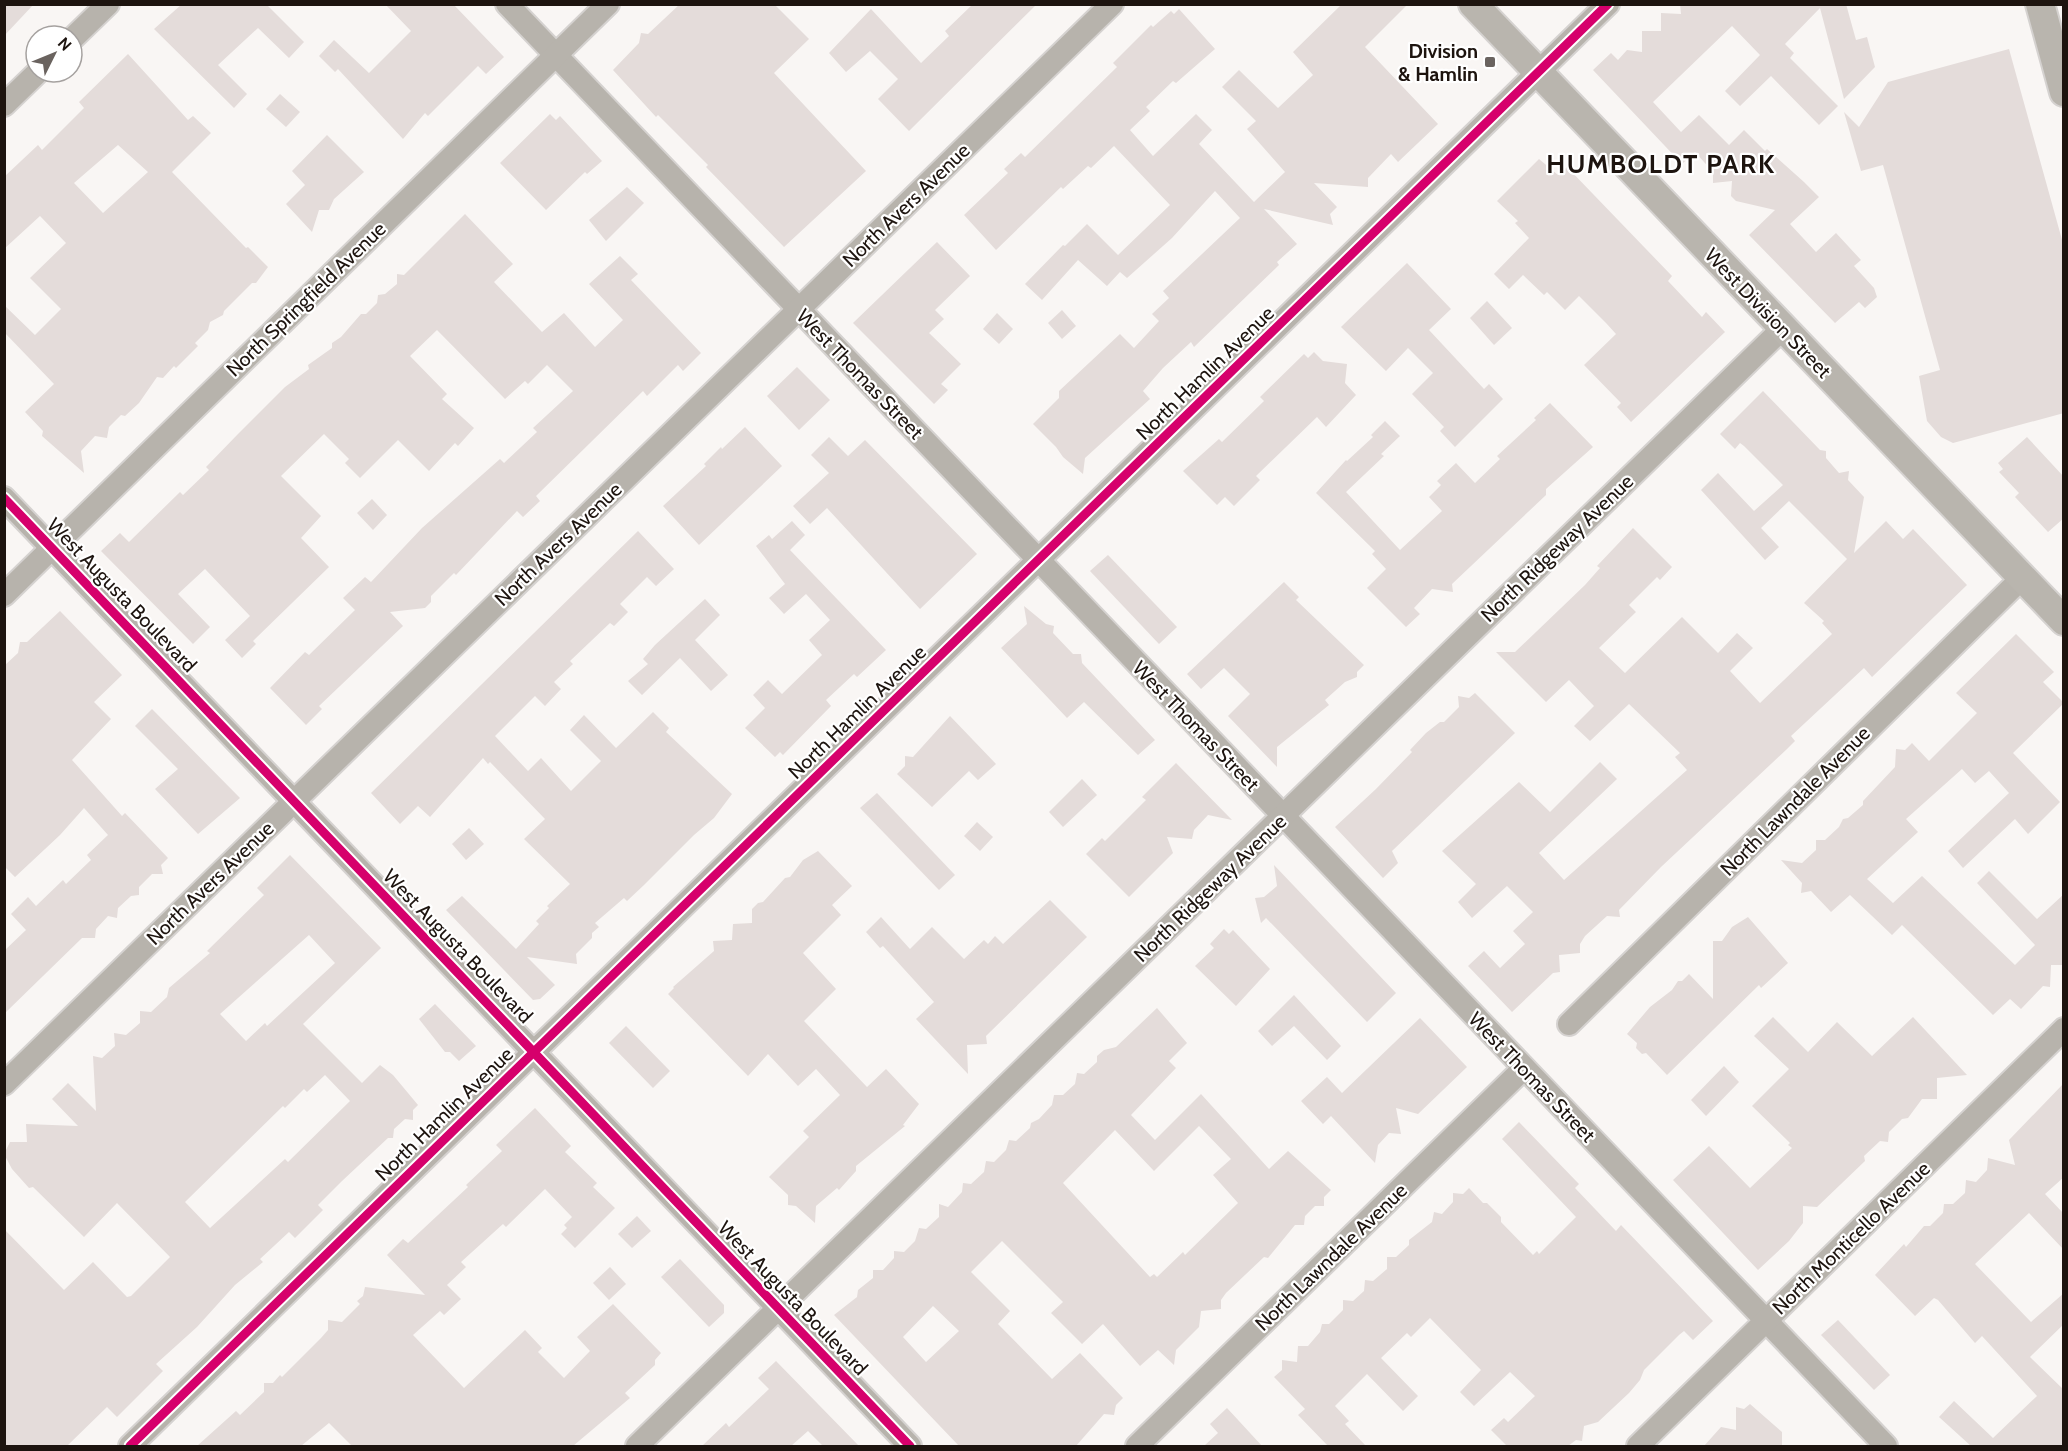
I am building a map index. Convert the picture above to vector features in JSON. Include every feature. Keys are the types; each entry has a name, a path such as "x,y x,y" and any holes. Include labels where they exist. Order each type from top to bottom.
{"main road":[{"name":"West Division Street","path":"1473,4 2064,621"},
{"path":"2040,4 2064,92"}],"street":[{"path":"84,27 108,4"},
{"name":"West Thomas Street","path":"507,4 1886,1446"},
{"name":"North Springfield Avenue","path":"4,595 608,4"},
{"name":"North Avers Avenue","path":"4,1084 1112,4"},
{"name":"North Hamlin Avenue","path":"130,1446 1608,4"},
{"path":"4,105 26,84"},
{"name":"North Ridgeway Avenue","path":"637,1446 1782,329"},
{"name":"West Augusta Boulevard","path":"4,498 910,1446"},
{"name":"North Lawndale Avenue","path":"1569,1024 2022,578"},
{"name":"North Monticello Avenue","path":"1638,1446 2064,1029"},
{"name":"North Lawndale Avenue","path":"1137,1446 1524,1068"}],"building":[{"path":"4,4 34,4 4,36"},
{"path":"182,4 266,4 304,42 289,58 258,28 218,65 247,94 234,108 154,29"},
{"path":"385,4 453,4 504,57 486,74 478,66 428,116 425,113 403,139 338,69 335,72 319,56 334,40 369,73 411,31"},
{"path":"680,4 774,4 809,39 774,73 866,171 784,247 706,167 708,165 658,115 656,117 613,70 639,43 641,33 648,34"},
{"path":"973,4 1037,4 909,131 878,99 898,79 870,51 846,72 829,53 871,9 921,63 949,36 945,31"},
{"path":"1342,4 1408,4 1365,47 1438,124 1398,162 1391,154 1368,178 1368,187 1314,183 1337,207 1330,214 1333,225 1264,209 1297,244 1277,262 1279,265 1194,347 1191,342 1163,368 1143,391 1150,399 1085,458 1083,474 1063,457 1033,424 1059,398 1059,391 1120,334 1134,348 1159,321 1152,314 1169,298 1163,291 1240,218 1215,191 1172,238 1127,278 1120,272 1107,286 1078,260 1042,300 1025,284 1087,224 1118,255 1170,205 1114,146 1091,168 1088,166 1063,189 1061,187 996,250 964,215 1008,173 1004,169 1021,153 1025,157 1117,67 1113,63 1151,25 1153,27 1171,11 1174,14 1179,9 1215,49 1176,83 1173,81 1146,107 1150,111 1130,130 1153,156 1196,114 1212,130 1199,144 1254,202 1285,172 1247,129 1256,121 1222,87 1239,70 1278,108 1313,75 1293,52"},
{"path":"1680,4 1846,4 1856,40 1867,37 1875,67 1844,99 1820,8 1785,44 1794,53 1790,58 1838,106 1819,125 1771,76 1740,106 1725,91 1760,55 1732,26 1653,102 1681,132 1699,115 1729,145 1744,130 1765,151 1767,149 1804,182 1819,197 1790,224 1816,252 1836,233 1861,260 1854,266 1874,288 1877,297 1865,308 1859,302 1835,323 1749,235 1775,210 1736,201 1731,196 1732,181 1713,183 1713,172 1695,152 1682,164 1593,70 1611,53 1618,60 1627,50 1642,52 1642,31 1661,31 1661,13 1681,14"},
{"path":"2009,49 2064,247 2064,413 1953,443 1941,437 1927,421 1919,376 1940,370 1883,165 1861,171 1844,112 1859,127 1888,82"},
{"path":"128,54 188,120 193,116 211,133 172,172 246,248 248,247 268,267 256,283 252,283 224,311 223,315 210,322 208,330 195,343 198,346 163,378 157,377 139,403 125,416 121,415 109,427 107,438 95,436 81,451 84,473 42,436 43,431 25,412 54,384 4,332 4,305 35,335 61,309 30,278 66,243 40,216 4,249 4,177 38,145 42,150 84,108 79,102","holes":["118,145 148,172 103,213 74,183"]},
{"path":"280,94 300,112 286,127 266,109"},
{"path":"550,114 556,120 560,116 602,161 587,174 585,172 546,210 500,163"},
{"path":"327,135 364,172 334,199 329,210 319,210 312,232 286,204 305,185 292,171"},
{"path":"1539,159 1558,175 1567,167 1672,276 1668,281 1702,317 1706,312 1725,332 1631,422 1617,407 1621,403 1584,365 1616,334 1606,323 1579,296 1565,310 1547,292 1544,295 1523,275 1509,289 1494,274 1529,238 1515,223 1518,221 1497,201"},
{"path":"627,187 644,203 606,241 589,220"},
{"path":"465,214 513,264 494,282 542,332 564,313 595,347 623,320 589,284 620,256 638,274 631,280 701,353 683,371 678,365 647,396 643,391 536,496 540,501 523,517 517,511 456,575 454,573 431,596 431,602 425,608 390,612 403,626 319,706 322,709 306,725 270,688 305,652 309,655 355,610 343,598 365,577 371,582 422,528 500,459 504,463 537,432 533,428 573,391 547,365 528,384 525,381 505,399 437,330 410,356 447,394 442,399 474,428 458,446 455,443 429,471 398,440 360,478 345,463 349,459 324,434 281,476 321,516 301,538 329,567 253,641 256,644 242,658 225,640 250,616 205,569 178,594 210,627 193,644 101,551 120,533 129,542 180,492 183,495 209,470 206,467 285,387 309,369 308,365 332,348 332,343 341,337 361,314 366,314 377,303 378,295 385,294 397,284 397,274 404,275"},
{"path":"937,242 970,276 935,310 944,319 929,333 961,364 941,384 948,390 934,404 853,323"},
{"path":"1407,263 1451,309 1429,330 1484,389 1489,384 1503,399 1455,447 1440,431 1444,427 1412,394 1433,373 1408,348 1386,371 1341,327"},
{"path":"1487,301 1512,328 1494,345 1470,318"},
{"path":"1062,310 1076,326 1062,339 1048,323"},
{"path":"997,313 1013,329 999,344 983,329"},
{"path":"1314,352 1323,361 1347,364 1345,383 1356,395 1326,427 1317,417 1256,476 1260,480 1234,506 1225,497 1217,505 1183,471 1219,439 1222,442 1264,401 1260,397 1304,354 1308,358"},
{"path":"797,367 830,400 799,430 767,396"},
{"path":"1763,391 1820,450 1826,451 1826,458 1839,473 1849,471 1848,480 1864,497 1854,553 1886,521 1903,539 1913,529 1967,585 1872,677 1864,668 1791,736 1795,741 1661,867 1619,910 1620,917 1607,916 1585,936 1580,944 1580,953 1559,955 1560,972 1553,973 1512,1012 1468,966 1484,951 1500,968 1525,944 1513,931 1533,912 1507,886 1472,918 1458,902 1476,884 1442,851 1519,782 1550,812 1600,762 1617,779 1539,853 1564,880 1687,770 1675,757 1680,753 1629,704 1590,741 1574,726 1594,706 1569,680 1546,702 1496,652 1515,652 1585,585 1600,568 1597,566 1633,528 1672,567 1660,580 1657,577 1629,605 1636,612 1599,648 1625,673 1682,617 1718,653 1737,633 1753,648 1730,671 1760,703 1832,634 1822,623 1824,621 1804,603 1847,559 1789,501 1761,528 1779,547 1765,560 1701,490 1718,473 1754,511 1783,485 1744,446 1740,443 1735,449 1720,434"},
{"path":"1550,403 1593,447 1546,489 1546,495 1452,584 1453,592 1432,589 1414,608 1420,614 1406,627 1367,588 1386,569 1372,554 1375,551 1316,493 1346,460 1373,437 1371,435 1385,421 1400,436 1381,454 1384,456 1346,492 1400,550 1442,511 1429,497 1441,485 1437,481 1456,463 1475,483 1500,459 1497,456 1536,420 1534,418"},
{"path":"745,427 782,466 699,545 663,506 706,466 704,464 721,447 722,449"},
{"path":"829,437 848,456 865,440 977,554 920,609 827,508 810,524 793,506 829,473 811,455"},
{"path":"2027,437 2064,477 2064,518 2048,532 2015,497 2019,493 1999,472 2003,469 1998,463"},
{"path":"372,499 387,515 373,530 357,513"},
{"path":"792,521 805,535 790,550 886,650 857,677 854,674 826,700 831,706 783,755 780,752 775,757 745,728 765,708 753,695 768,680 782,694 822,655 809,640 830,620 806,594 784,614 769,598 785,584 756,546 769,535 772,539"},
{"path":"638,531 674,569 656,586 647,577 620,604 628,612 614,626 610,623 570,661 573,664 554,682 561,689 545,706 535,696 495,736 528,771 541,758 571,791 601,761 570,730 584,715 616,748 653,712 669,728 666,732 732,794 714,818 644,885 627,901 624,898 595,923 599,927 592,933 592,938 576,954 577,964 527,957 555,985 540,999 533,1000 446,910 462,896 516,949 539,924 536,921 549,908 547,906 570,884 524,839 545,819 490,762 488,764 483,758 430,817 418,806 400,824 371,793"},
{"path":"1108,555 1177,627 1159,644 1090,571"},
{"path":"1284,582 1299,597 1296,600 1364,665 1357,672 1357,677 1345,682 1325,700 1329,705 1277,747 1277,767 1228,716 1250,694 1224,668 1201,689 1187,674"},
{"path":"705,599 720,615 695,640 728,675 711,691 680,658 642,695 628,681 648,664 643,659 655,645"},
{"path":"1024,606 1046,624 1054,626 1053,633 1073,654 1081,654 1082,663 1155,740 1138,755 1084,702 1067,718 1001,648 1027,624"},
{"path":"60,611 122,675 94,702 111,719 72,760 122,816 125,813 168,858 161,865 163,874 152,874 139,887 139,895 131,896 118,908 117,918 108,916 96,929 95,938 82,938 4,1014 4,951 26,930 11,914 28,897 36,906 63,880 66,884 91,860 87,855 108,835 84,808 60,835 15,877 4,866 4,666 18,653 20,642 27,642"},
{"path":"2016,634 2054,672 2043,682 2064,703 2013,753 2060,802 2028,834 2015,819 1963,868 1948,851 2009,793 1989,771 1975,783 1962,769 1906,819 1918,832 1867,879 1893,903 1922,876 2015,965 2035,945 1977,883 1989,871 2037,919 2064,894 2064,965 2051,965 2050,987 2043,986 2021,1009 2010,999 1993,1015 1902,925 1892,935 1850,895 1831,912 1811,891 1801,893 1802,883 1781,860 1802,863 1816,850 1816,840 1825,840 1839,827 1843,819 1848,818 1863,805 1863,801 1895,767 1896,749 1905,750 1912,743 1929,761 1977,713 1956,693"},
{"path":"1475,693 1515,733 1392,851 1398,863 1383,878 1335,827 1412,752 1410,750 1426,733 1440,722 1444,722 1459,707 1458,696 1469,698"},
{"path":"152,709 240,798 198,834 155,789 178,769 135,726"},
{"path":"950,716 996,764 978,780 969,771 932,807 897,774 905,766 905,756 913,757"},
{"path":"1176,763 1232,820 1208,815 1194,830 1192,839 1167,837 1173,853 1129,897 1086,854 1102,838 1105,841 1146,800 1142,797"},
{"path":"1082,779 1097,795 1063,827 1049,812"},
{"path":"877,793 955,875 939,890 860,808"},
{"path":"977,822 993,837 980,851 964,836"},
{"path":"469,828 484,844 466,860 452,844"},
{"path":"818,851 852,886 832,905 841,915 803,953 836,989 804,1021 867,1087 886,1069 919,1104 903,1125 905,1126 856,1166 856,1171 839,1190 837,1188 816,1206 815,1223 796,1206 788,1205 788,1195 769,1177 809,1137 803,1131 840,1095 816,1069 798,1086 768,1054 748,1076 668,994 714,951 713,941 732,940 733,924 752,923 752,909 758,903 763,902 785,878 790,877 803,860"},
{"path":"290,855 381,948 303,1024 362,1083 380,1065 393,1075 418,1105 413,1110 413,1120 405,1119 394,1129 393,1138 388,1138 318,1205 323,1210 295,1238 289,1232 260,1259 263,1262 235,1285 197,1327 156,1364 163,1371 117,1417 107,1407 67,1446 4,1446 4,1229 64,1290 93,1262 127,1297 131,1296 170,1257 117,1203 84,1237 33,1187 29,1188 12,1169 4,1154 10,1142 27,1142 26,1124 78,1126 52,1099 68,1083 96,1111 93,1056 102,1058 115,1046 114,1033 126,1035 140,1023 140,1011 151,1012 167,997 169,988 210,953 207,951 264,895 257,888","holes":["309,935 335,963 267,1026 265,1023 246,1041 220,1014","325,1075 350,1101 288,1162 285,1159 210,1228 185,1202 283,1106 285,1108 304,1089 307,1092"]},
{"path":"1274,865 1396,993 1367,1022 1266,918 1261,923 1255,898 1264,897 1277,886"},
{"path":"1050,900 1087,937 986,1036 987,1044 967,1045 968,1074 916,1019 934,1002 883,946 880,948 866,932 881,917 910,949 932,927 964,959 984,940 988,944 995,936 1003,944"},
{"path":"1748,917 1788,963 1761,988 1759,985 1667,1075 1646,1053 1642,1054 1636,1048 1637,1043 1627,1034 1650,1007 1689,974 1713,999 1713,941 1722,941 1732,927"},
{"path":"1224,929 1229,934 1233,930 1270,969 1236,1006 1195,966 1214,948 1210,944"},
{"path":"1294,995 1341,1046 1327,1060 1294,1026 1272,1046 1258,1031"},
{"path":"435,1004 476,1046 459,1061 450,1052 445,1052 419,1019"},
{"path":"1157,1008 1187,1043 1169,1061 1176,1068 1131,1115 1155,1140 1201,1094 1269,1169 1288,1151 1331,1190 1324,1197 1324,1206 1315,1206 1305,1216 1304,1225 1295,1225 1268,1258 1264,1257 1226,1293 1221,1300 1221,1309 1201,1311 1199,1327 1176,1350 1174,1365 1158,1350 1140,1366 1103,1324 1082,1344 1051,1313 1063,1302 1002,1241 971,1272 1010,1311 998,1324 1052,1379 1080,1353 1123,1398 1116,1405 1114,1415 1104,1414 1076,1446 959,1446 834,1315 857,1297 858,1290 873,1278 873,1270 883,1270 894,1258 894,1251 904,1252 915,1241 919,1228 926,1229 939,1217 939,1204 948,1207 962,1192 963,1183 971,1184 984,1172 986,1161 994,1162 1006,1150 1009,1140 1016,1141 1030,1128 1031,1123 1039,1119 1052,1105 1054,1095 1063,1095 1075,1084 1077,1073 1084,1074 1097,1062 1097,1056 1104,1050 1116,1047","holes":["1199,1126 1231,1159 1213,1175 1238,1203 1185,1255 1183,1252 1157,1277 1154,1274 1150,1277 1063,1183 1115,1130 1154,1171","933,1306 959,1331 926,1362 903,1337"]},
{"path":"1773,1017 1808,1052 1837,1022 1872,1056 1913,1017 1967,1075 1937,1078 1937,1099 1922,1099 1908,1118 1902,1119 1889,1132 1888,1142 1880,1141 1864,1156 1865,1161 1817,1207 1803,1206 1803,1223 1789,1241 1758,1270 1673,1180 1709,1146 1750,1188 1792,1148 1788,1145 1790,1143 1752,1106 1789,1069 1754,1036"},
{"path":"1420,1018 1467,1067 1418,1114 1396,1108 1401,1134 1389,1133 1378,1145 1375,1163 1331,1116 1323,1124 1301,1101 1327,1077 1342,1093"},
{"path":"626,1026 670,1071 653,1088 609,1043"},
{"path":"1724,1066 1739,1082 1706,1116 1691,1100"},
{"path":"2064,1083 2064,1177 2045,1194 2064,1214 2064,1250 2029,1213 1975,1264 2031,1322 2064,1293 2064,1324 2030,1357 2064,1390 2064,1446 1971,1446 1939,1417 1954,1401 1993,1438 2037,1396 1982,1336 1975,1343 1938,1300 1934,1298 1915,1316 1875,1275 1904,1244 1906,1247 1924,1226 1930,1226 1943,1213 1944,1204 1953,1204 1965,1193 1966,1180 1976,1182 1987,1170 1988,1158 2015,1165 2009,1140"},
{"path":"535,1108 571,1146 565,1152 597,1183 593,1187 615,1208 575,1248 561,1234 567,1228 564,1225 572,1217 545,1189 506,1227 503,1224 461,1262 466,1267 447,1285 461,1299 444,1315 440,1311 413,1335 464,1388 525,1330 542,1348 538,1352 564,1378 590,1351 577,1337 613,1304 661,1353 655,1360 655,1365 625,1393 630,1398 573,1446 352,1446 329,1423 301,1446 197,1446 236,1411 240,1415 264,1392 264,1383 273,1383 280,1375 282,1377 328,1330 328,1320 342,1322 360,1304 357,1301 363,1296 365,1287 425,1295 387,1255 403,1239 408,1243 468,1187 466,1185 502,1151 496,1145"},
{"path":"1519,1122 1579,1184 1575,1188 1616,1231 1621,1225 1713,1321 1693,1340 1684,1331 1679,1335 1644,1370 1640,1380 1629,1393 1598,1422 1584,1426 1582,1441 1576,1440 1568,1446 1507,1446 1491,1430 1504,1418 1508,1422 1535,1396 1510,1372 1474,1406 1460,1392 1481,1370 1430,1318 1411,1337 1407,1333 1381,1358 1418,1396 1403,1411 1367,1374 1335,1406 1349,1421 1345,1424 1366,1446 1328,1446 1298,1415 1305,1409 1274,1377 1282,1370 1282,1360 1297,1362 1298,1346 1308,1346 1320,1332 1322,1324 1329,1324 1343,1310 1343,1300 1353,1301 1364,1291 1365,1280 1373,1281 1387,1269 1387,1257 1396,1257 1409,1245 1409,1240 1432,1222 1434,1212 1442,1214 1453,1202 1453,1193 1463,1194 1469,1188 1501,1217 1501,1222 1533,1255 1537,1251 1539,1254 1576,1217 1502,1139"},
{"path":"637,1216 651,1231 632,1248 618,1234"},
{"path":"680,1259 724,1305 724,1313 709,1327 661,1277"},
{"path":"610,1267 626,1284 609,1300 593,1283"},
{"path":"1838,1320 1890,1375 1874,1390 1821,1335"},
{"path":"776,1361 859,1446 823,1446 808,1431 791,1446 702,1446 726,1423 729,1427 769,1389 758,1378"},
{"path":"1750,1404 1782,1432 1782,1446 1704,1446 1721,1427 1736,1430 1736,1407 1744,1409"},
{"path":"1227,1408 1262,1446 1204,1446 1218,1433 1210,1424"}],"cycle path":[{"path":"130,1446 1608,4"},
{"path":"4,498 910,1446"}],"place":[{"name":"Division & Hamlin","path":"1490,62"}],"district":[{"name":"HUMBOLDT PARK","path":"1661,164"}]}
